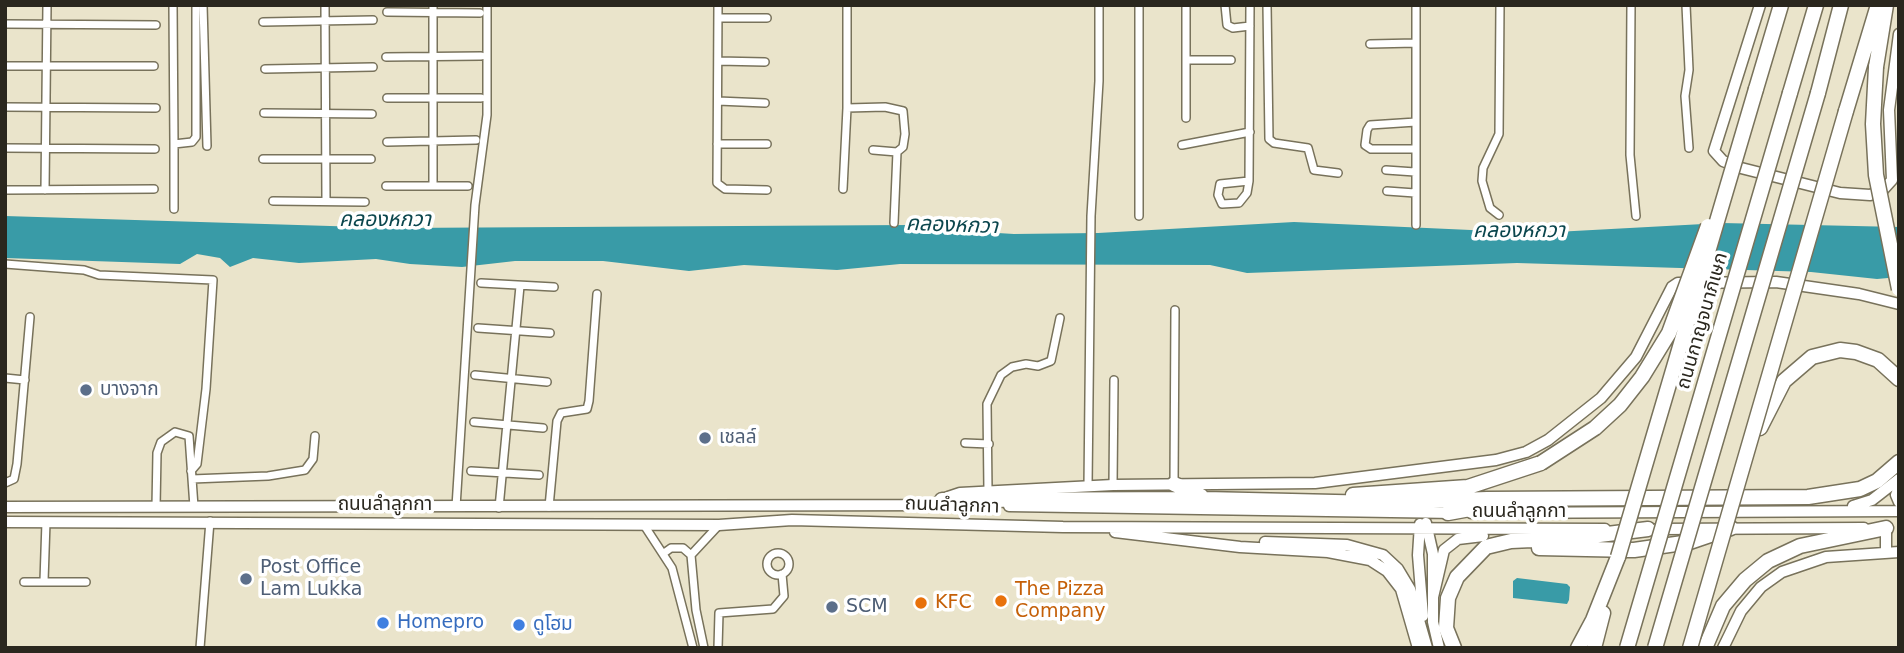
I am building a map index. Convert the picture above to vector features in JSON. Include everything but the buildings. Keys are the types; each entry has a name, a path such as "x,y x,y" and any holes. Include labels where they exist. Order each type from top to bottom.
{"highway":[{"path":"1314,500 1381,492 1468,487 1541,463 1569,447 1608,416 1632,391 1661,349 1678,312 1733,160 1781,5"},
{"name":"ถนนกาญจนาภิเษก","path":"1627,648 1816,5"},
{"path":"1654,648 1818,93 1841,5"},
{"path":"1690,648 1878,5"},
{"path":"1886,5 1876,66 1873,124 1876,175 1899,289"},
{"path":"1594,648 1618,557 1725,201 1733,160"},
{"path":"1743,473 1769,404 1784,381 1803,362 1830,352 1856,352 1888,367 1899,379"},
{"path":"1448,513 1473,507 1830,496 1877,481 1899,462"},
{"path":"1174,484 1205,499"},
{"path":"942,500 1205,499 1378,503 1522,498 1760,498"},
{"path":"1481,554 1515,547 1634,550 1690,542 1731,528"},
{"path":"1705,648 1723,606 1745,580 1769,561 1800,546 1892,528"},
{"path":"1454,648 1446,628 1448,598 1457,577 1486,547 1511,541 1574,538 1648,529"},
{"path":"1578,648 1593,620 1618,557"}],"main road":[{"path":"1760,5 1714,151 1723,161 1805,186 1855,195 1882,191 1889,185 1893,172 1890,92 1899,34"},
{"path":"922,505 960,493 1112,485 1315,483 1483,463 1526,452 1568,427 1618,380 1636,356 1672,287 1678,283 1776,282 1859,294 1899,304"},
{"path":"1827,511 1865,504 1899,479"},
{"path":"1899,488 1896,495 1899,502"},
{"name":"ถนนลำลูกกา","path":"5,507 549,508 922,505 1423,514 1899,511"},
{"path":"1340,513 1340,529"},
{"path":"1423,514 1419,572 1428,648"},
{"name":"ถนนลำลูกกา","path":"5,522 719,525 792,520 1340,529 1892,528"},
{"path":"1091,527 1134,536 1240,547 1328,552 1370,560 1387,571 1398,584 1418,648"},
{"path":"1886,552 1892,528"},
{"path":"1423,529 1431,542 1434,631 1439,648"},
{"path":"1433,597 1440,576 1442,554 1458,539 1550,535 1576,529"},
{"path":"1134,536 1347,545 1374,551 1389,560 1405,578 1428,648"},
{"path":"1723,648 1741,611 1761,587 1782,572 1826,557 1899,552"},
{"path":"1419,572 1422,559 1427,556 1433,571"}],"street":[{"path":"45,190 47,5"},
{"path":"173,5 174,209"},
{"path":"174,144 192,142 196,137 196,5"},
{"path":"203,5 207,146"},
{"path":"325,5 326,201"},
{"path":"456,508 475,205 488,116 487,5"},
{"path":"719,5 717,183 720,188 767,190"},
{"path":"843,189 847,108 847,5"},
{"path":"1088,486 1089,284 1099,82 1099,5"},
{"path":"1139,5 1139,216"},
{"path":"1186,5 1186,118"},
{"path":"1225,5 1227,25 1250,26"},
{"path":"1249,181 1220,184 1218,195 1222,204 1239,203 1247,193 1249,181 1250,5"},
{"path":"1268,5 1269,139 1274,143 1308,148 1314,170 1339,173"},
{"path":"1416,5 1416,225"},
{"path":"1499,215 1490,208 1482,181 1483,168 1499,134 1500,5"},
{"path":"1631,5 1630,155 1636,216"},
{"path":"1686,5 1689,70 1685,96 1689,148"},
{"path":"433,9 433,186"},
{"path":"387,12 433,9 480,13"},
{"path":"718,18 767,18"},
{"path":"263,22 373,20"},
{"path":"5,24 156,25"},
{"path":"1370,44 1416,43"},
{"path":"386,57 481,56"},
{"path":"1188,60 1231,60"},
{"path":"718,61 765,62"},
{"path":"5,66 154,66"},
{"path":"265,69 373,67"},
{"path":"387,98 481,97"},
{"path":"718,101 765,103"},
{"path":"5,107 156,108"},
{"path":"847,108 885,107 903,111 903,147 897,152 873,150"},
{"path":"264,113 372,114"},
{"path":"1416,122 1370,125 1366,145 1371,149 1416,149"},
{"path":"1182,145 1250,132"},
{"path":"387,142 476,140"},
{"path":"717,144 766,144"},
{"path":"5,148 155,149"},
{"path":"894,223 897,152"},
{"path":"263,159 372,159"},
{"path":"1386,170 1415,172"},
{"path":"386,186 468,186"},
{"path":"5,190 154,189"},
{"path":"1387,191 1415,193"},
{"path":"273,201 365,202"},
{"path":"5,264 84,270 99,275 213,280 206,389 197,464 192,475"},
{"path":"481,283 554,287"},
{"path":"499,508 520,286"},
{"path":"549,508 557,421 561,413 587,409 589,401 597,294"},
{"path":"1174,484 1175,310"},
{"path":"5,483 14,479 18,464 30,317"},
{"path":"988,491 986,404 994,386 1012,367 1026,364 1038,366 1051,361 1060,318"},
{"path":"478,328 550,333"},
{"path":"475,375 547,382"},
{"path":"5,378 25,380"},
{"path":"1112,485 1114,380"},
{"path":"474,422 543,428"},
{"path":"156,508 157,453 161,442 175,432 189,436 194,508"},
{"path":"192,475 268,476 305,470 313,459 315,436"},
{"path":"965,443 989,444"},
{"path":"471,471 539,475"},
{"path":"200,648 210,521"},
{"path":"44,581 46,522"},
{"path":"644,525 664,553 677,585 693,648"},
{"path":"691,555 719,525"},
{"path":"664,553 671,548 683,548 691,555 693,583 705,648"},
{"path":"718,648 719,613 773,609 784,596 782,574"},
{"path":"24,582 86,582"},
{"path":"677,585 693,583"},
{"path":"686,627 699,621"}],"water":[{"path":"5,216 395,228 911,225 932,229 1014,234 1098,233 1294,222 1537,233 1722,223 1899,227 1899,277 1877,279 1811,272 1517,263 1247,273 1210,265 900,264 837,270 744,265 689,271 603,261 515,261 462,267 376,259 299,263 253,258 230,267 220,258 197,254 180,264 5,258"},
{"path":"1517,578 1567,584 1570,587 1569,600 1567,604 1513,598 1513,581"}],"place":[{"name":"บางจาก","path":"86,390"},
{"name":"เชลล์","path":"705,438"},
{"name":"Post Office Lam Lukka","path":"246,579"},
{"name":"The Pizza Company","path":"1001,601"},
{"name":"KFC","path":"921,603"},
{"name":"SCM","path":"832,607"},
{"name":"Homepro","path":"383,623"},
{"name":"ดูโฮม","path":"519,625"}],"water label":[{"name":"คลองหกวา","path":"385,221"},
{"name":"คลองหกวา","path":"952,226"},
{"name":"คลองหกวา","path":"1519,232"}]}
